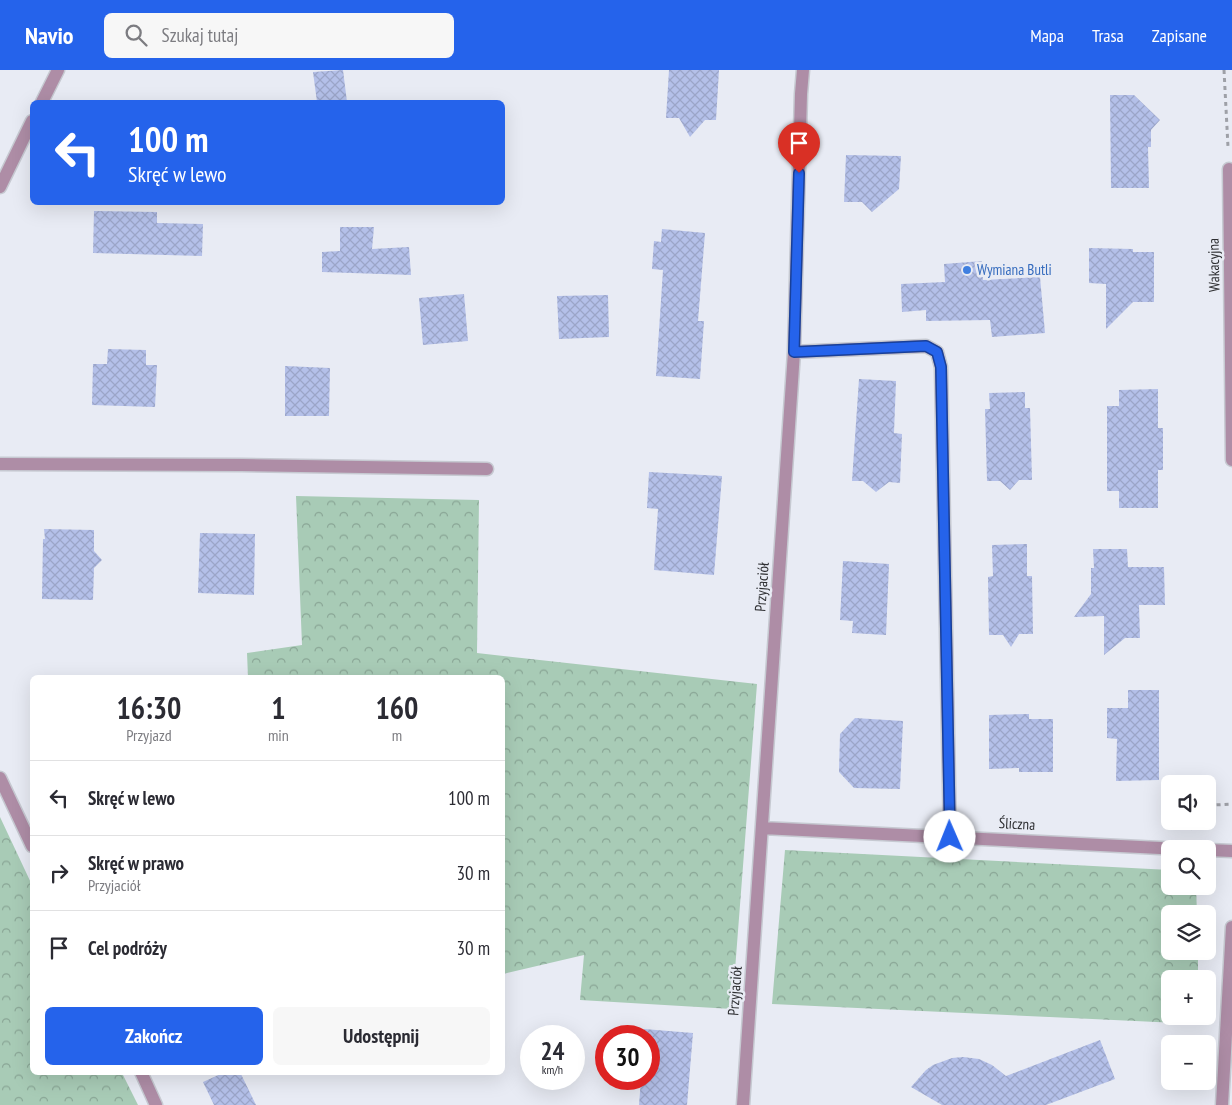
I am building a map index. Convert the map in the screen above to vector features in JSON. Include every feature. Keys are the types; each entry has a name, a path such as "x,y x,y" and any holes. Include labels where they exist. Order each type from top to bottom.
{"street":[{"path":"43,100 58,70"},
{"name":"Przyjaciół","path":"743,1105 794,352 801,94 804,70"},
{"path":"0,187 30,125"},
{"name":"Wakacyjna","path":"1229,168 1232,460"},
{"path":"794,352 926,346 937,352 941,367 950,837"},
{"path":"0,464 487,469"},
{"path":"0,778 30,842"},
{"name":"Śliczna","path":"762,828 1161,848"},
{"path":"1216,850 1232,851"},
{"path":"1222,1105 1232,927"},
{"path":"142,1075 156,1105"}],"path":[{"path":"1224,70 1229,168"},
{"path":"1216,805 1232,804"}],"green space":[{"path":"296,496 479,500 477,653 757,684 732,1009 580,1000 584,955 505,974 505,675 248,675 247,653 302,645"},
{"path":"0,817 30,881 30,1075 123,1075 138,1105 0,1105"},
{"path":"785,850 1161,870 1161,895 1196,895 1197,905 1161,905 1161,960 1198,960 1198,970 1161,970 1161,1022 772,1004"}],"building":[{"path":"343,70 347,100 317,100 313,72"},
{"path":"669,70 719,70 716,120 705,120 690,137 679,118 666,118"},
{"path":"1110,95 1134,95 1160,120 1151,130 1151,147 1148,147 1149,188 1111,188"},
{"path":"846,155 901,156 899,189 872,212 862,202 844,202"},
{"path":"94,211 157,212 157,223 203,224 202,256 93,253"},
{"path":"340,227 374,227 372,249 409,247 411,275 322,272 322,252 340,251"},
{"path":"662,229 705,233 698,321 704,321 700,379 656,376 663,270 652,269 654,241 661,242"},
{"path":"1089,248 1133,249 1133,252 1154,252 1154,302 1133,302 1106,329 1106,284 1089,283"},
{"path":"982,261 983,280 1040,277 1045,333 992,337 990,320 926,321 926,310 902,312 901,284 945,282 944,264"},
{"path":"464,294 468,341 423,345 419,298"},
{"path":"608,295 609,337 559,339 557,296"},
{"path":"108,349 146,350 146,365 157,365 155,407 92,405 93,364 107,364"},
{"path":"285,366 330,368 329,416 285,416"},
{"path":"859,379 896,381 894,433 902,434 900,483 889,482 876,492 863,481 852,481"},
{"path":"1158,389 1158,428 1163,428 1163,470 1158,470 1158,508 1119,508 1119,491 1107,491 1107,406 1119,406 1119,390"},
{"path":"1025,392 1025,408 1030,408 1032,480 1019,480 1010,490 1000,481 987,481 985,409 990,409 989,393"},
{"path":"649,472 722,476 714,575 654,570 658,509 647,508"},
{"path":"44,529 94,530 94,551 102,560 94,568 93,600 42,599"},
{"path":"200,533 255,534 254,595 198,593"},
{"path":"1027,544 1027,576 1032,576 1033,634 1019,634 1011,647 1003,635 989,635 988,577 993,576 992,545"},
{"path":"1093,549 1127,549 1128,567 1164,567 1165,605 1139,605 1140,638 1125,638 1104,655 1104,616 1074,617 1091,594 1091,568 1094,568"},
{"path":"843,561 889,564 886,635 852,633 853,621 840,620"},
{"path":"1128,690 1159,690 1159,780 1116,781 1117,739 1107,738 1107,708 1128,708"},
{"path":"1029,714 1029,719 1053,719 1053,772 1019,772 1019,768 989,769 989,715"},
{"path":"855,718 903,721 900,789 854,788 839,772 840,734"},
{"path":"660,1030 693,1033 687,1105 639,1105 640,1090 660,1090"},
{"path":"1100,1040 1115,1079 1046,1105 942,1105 911,1087 933,1065 952,1058 979,1059 992,1065 1006,1076"},
{"path":"218,1075 241,1075 256,1105 214,1105 203,1082"}],"place":[{"name":"Wymiana Butli","path":"967,270"}],"route":[{"path":"799,173 794,352 926,346 937,352 941,367 950,837"}]}
